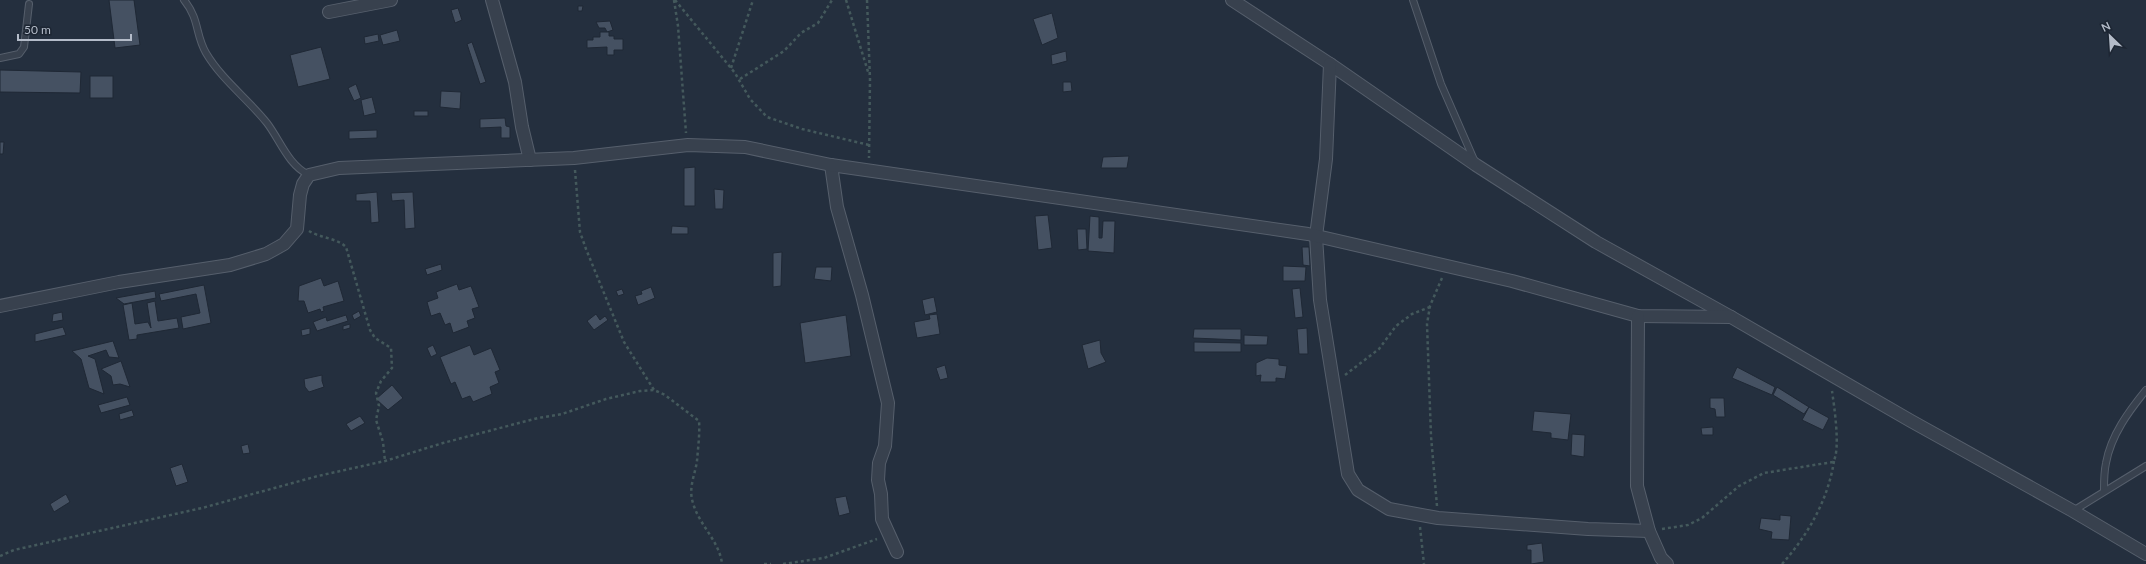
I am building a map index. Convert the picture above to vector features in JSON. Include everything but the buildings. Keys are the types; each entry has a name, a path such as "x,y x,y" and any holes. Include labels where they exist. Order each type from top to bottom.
{"street":[{"path":"329,12 391,0"},
{"path":"492,0 515,82 522,127 530,160"},
{"path":"1232,0 1330,64 1476,165 1596,242 2073,511 2146,554"},
{"path":"1330,64 1326,159 1316,236 1320,300 1348,474 1358,490 1389,509 1438,518 1588,529 1649,531"},
{"path":"0,306 119,282 230,265 266,254 284,244 297,229 300,195 303,184 309,175 339,168 574,158 688,145 745,147 830,165 1316,236 1512,280 1638,316 1731,317"},
{"path":"830,165 837,207 862,294 888,403 885,446 879,463 878,480 881,494 882,520 897,552"},
{"path":"1638,316 1637,486 1649,531 1663,562"}],"lane":[{"path":"184,0 195,15 200,40 206,53 220,72 267,123 297,167 309,175"},
{"path":"1413,0 1441,84 1476,165"},
{"path":"0,58 19,54 24,47 29,4"},
{"path":"2104,490 2106,462 2116,436 2130,411 2146,390"},
{"path":"2073,511 2104,490 2146,466"}],"path":[{"path":"674,0 740,79 750,99 766,117 802,129 869,146"},
{"path":"674,0 678,26 688,145"},
{"path":"731,68 753,0"},
{"path":"740,79 784,51 801,33 818,23 832,0"},
{"path":"846,0 870,79"},
{"path":"868,0 870,79 869,171"},
{"path":"574,158 580,232 624,342 654,390"},
{"path":"298,224 318,237 342,244 346,247 370,330 375,338 391,348 392,368 381,381 376,393 379,406 376,420 383,442 385,461"},
{"path":"1438,518 1430,428 1427,324 1430,306 1447,266"},
{"path":"1334,384 1379,349 1396,326 1412,314 1430,306"},
{"path":"1782,564 1799,542 1820,508 1829,488 1836,455 1836,418 1830,375"},
{"path":"0,556 14,550 202,508 318,476 385,461 443,443 538,418 562,414 606,399 640,391 654,390 665,395 699,421 697,462 692,477 692,502 701,523 721,556 722,564"},
{"path":"1649,531 1695,522 1716,508 1739,486 1764,473 1780,469 1820,465 1834,460"},
{"path":"1424,564 1420,530 1425,515"},
{"path":"783,564 824,558 870,541 890,539"},
{"path":"764,564 771,564"}]}
